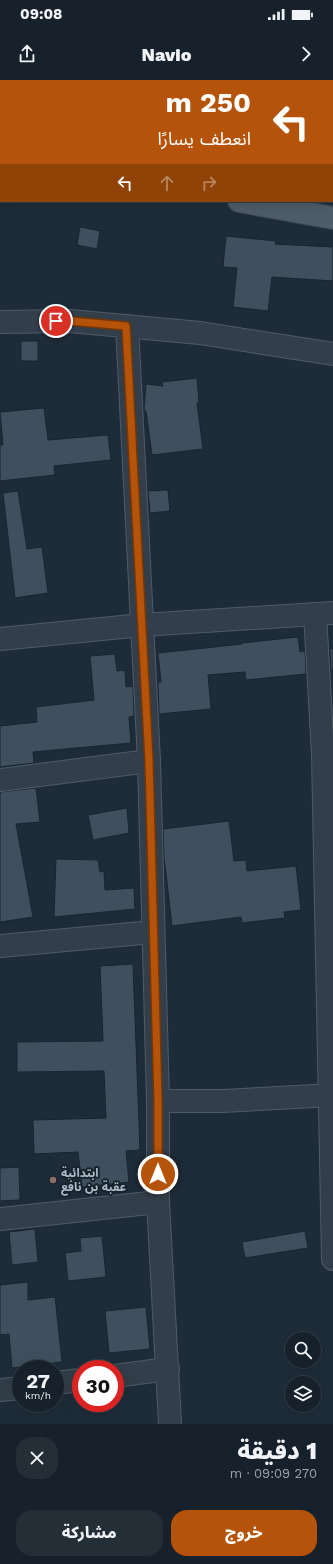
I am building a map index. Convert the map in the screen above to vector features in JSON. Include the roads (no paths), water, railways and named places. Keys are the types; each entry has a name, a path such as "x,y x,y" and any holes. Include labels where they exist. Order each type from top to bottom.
{"main road":[{"path":"245,202 333,218"}],"street":[{"path":"0,322 70,321 200,333 333,354"},
{"path":"126,326 149,761 158,1101 158,1202 170,1424"},
{"path":"0,639 142,625 324,613 328,754 333,1259"},
{"path":"0,780 149,761"},
{"path":"0,946 153,932"},
{"path":"158,1101 223,1101 331,1095"},
{"path":"0,1219 158,1202"},
{"path":"124,1375 168,1369"},
{"path":"0,1390 12,1389"}],"place":[{"name":"ابتدائية عقبة بن نافع","path":"53,1180"}]}
